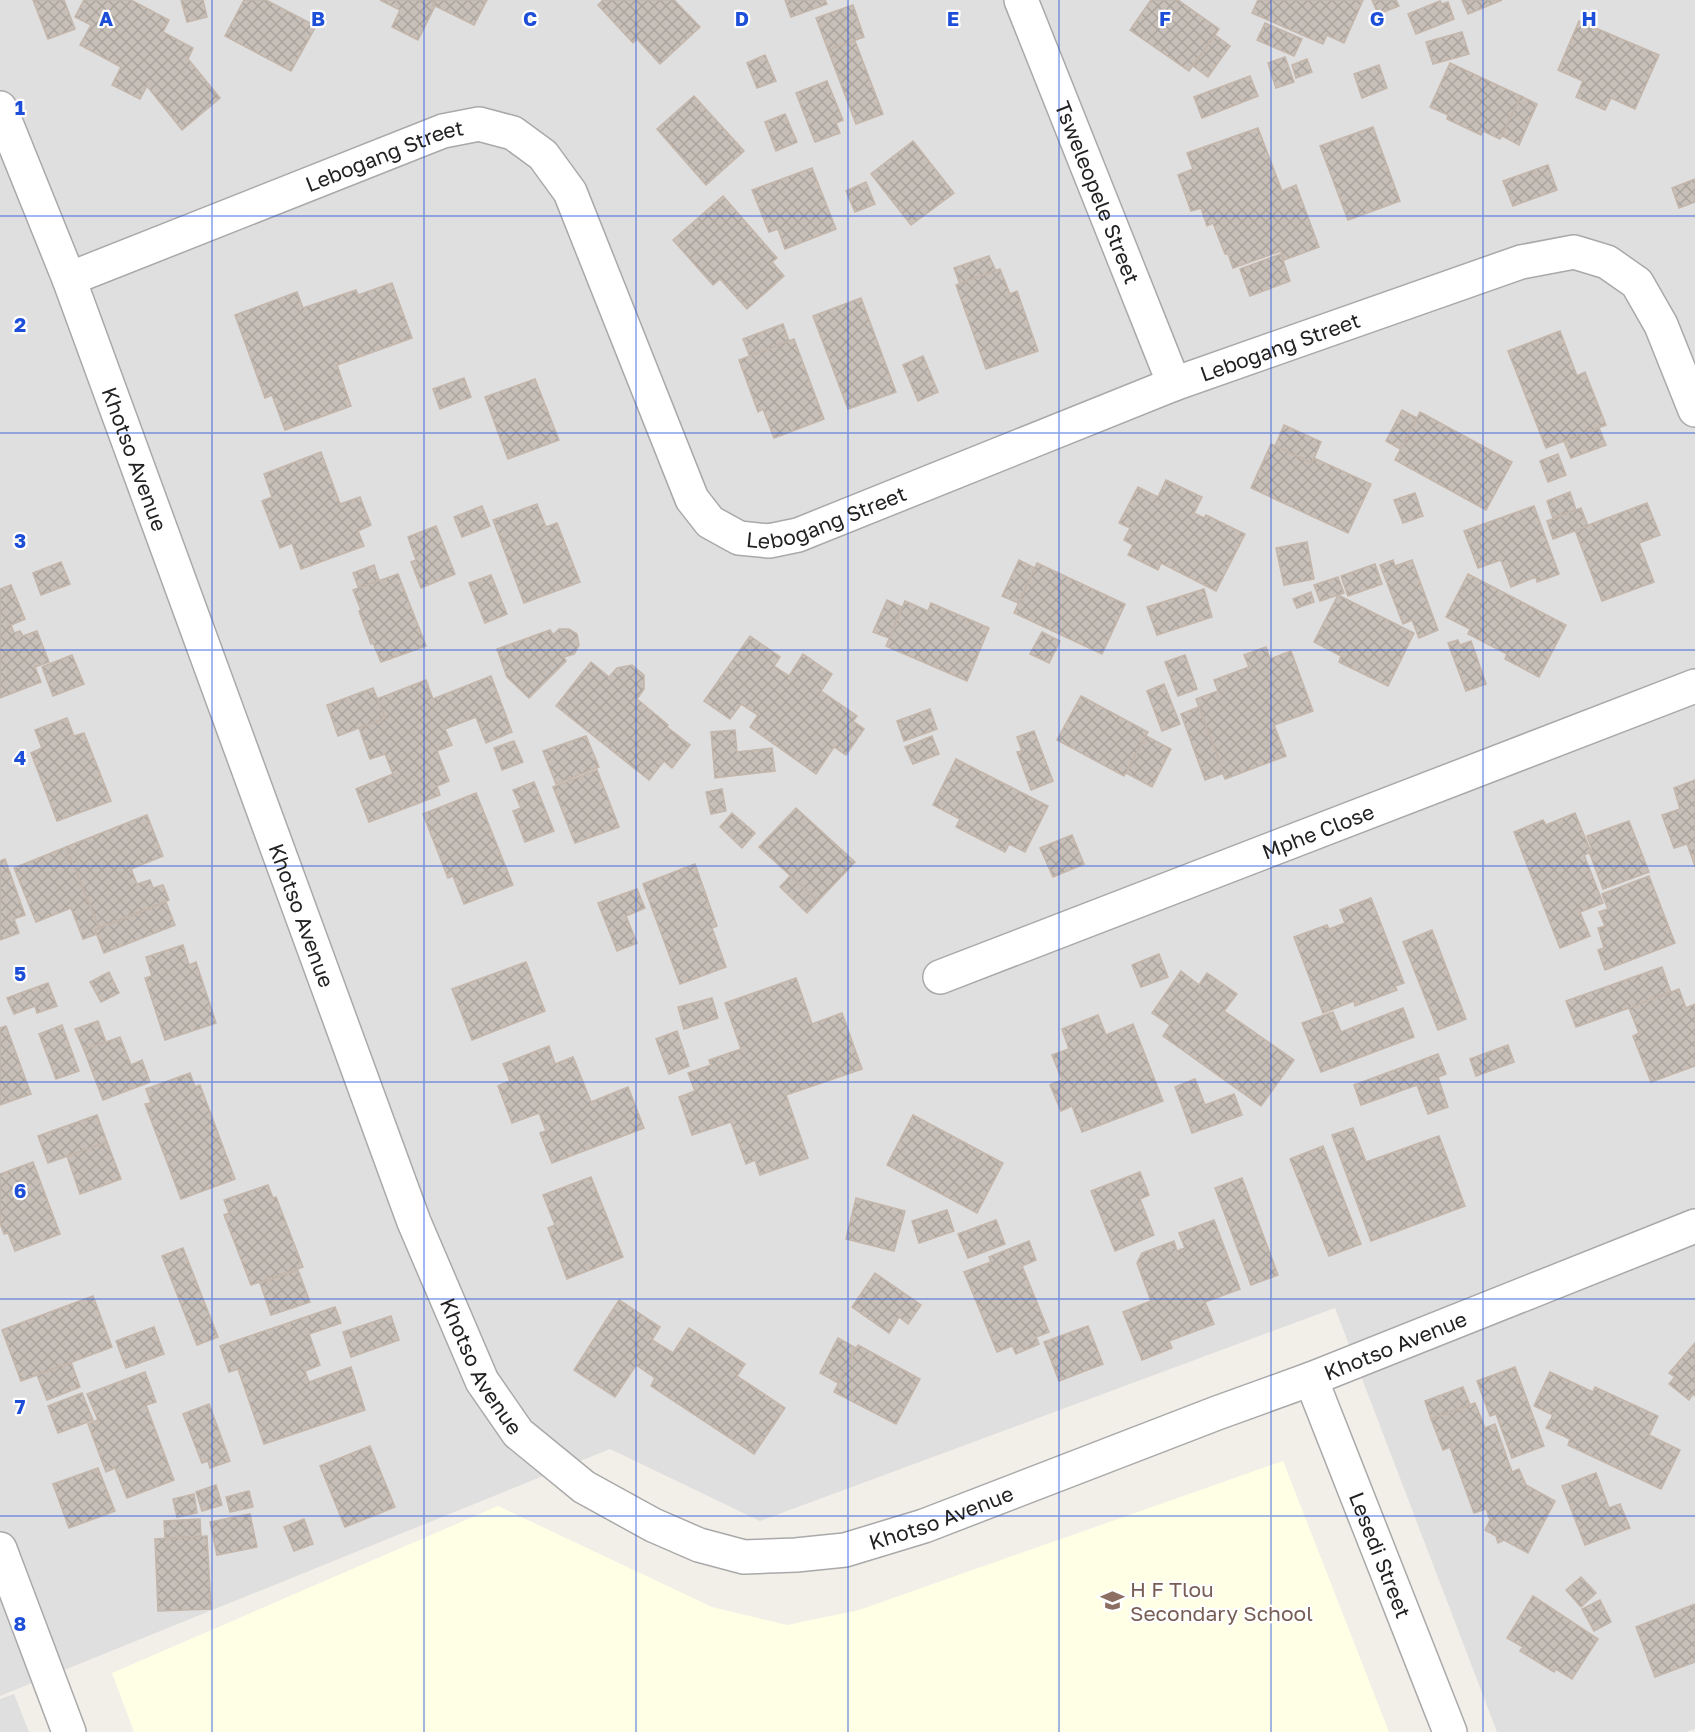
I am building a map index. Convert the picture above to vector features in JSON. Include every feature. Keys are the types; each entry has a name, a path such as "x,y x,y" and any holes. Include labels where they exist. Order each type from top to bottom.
{"street":[{"name":"Tsweleopele Street","path":"1021,0 1174,384"},
{"name":"Khotso Avenue","path":"0,108 69,279 414,1222 482,1381 518,1433 584,1487 653,1525 699,1545 744,1557 845,1550 924,1526 1311,1379 1695,1226"},
{"name":"Lebogang Street","path":"69,279 443,131 479,124 513,133 543,154 570,192 692,499 710,522 738,538 769,541 798,535 1174,384 1521,262 1574,252 1607,262 1637,283 1661,325 1695,410"},
{"name":"Mphe Close","path":"940,977 1695,686"},
{"name":"Lesedi Street","path":"1311,1379 1450,1732"},
{"path":"0,1549 69,1732"}],"shaded area":[{"path":"0,0 1695,0 1695,1729 1686,1732 1497,1732 1335,1308 760,1521 610,1449 0,1696"},
{"name":"H F Tlou Secondary School","path":"1283,1461 1389,1732 134,1732 112,1673 498,1506 712,1607 787,1625 859,1610"},
{"path":"14,1694 29,1732 0,1732 0,1699"}],"building":[{"path":"33,0 64,0 75,29 48,39"},
{"path":"84,0 131,0 169,20 163,32 193,48 188,59 220,98 182,130 147,86 140,99 112,85 121,67 80,45 91,25 75,17"},
{"path":"181,0 203,0 207,17 187,22"},
{"path":"244,0 266,0 316,26 291,71 225,36"},
{"path":"380,0 436,0 418,40 392,27 400,10"},
{"path":"436,0 487,0 474,25 433,5"},
{"path":"603,0 674,0 700,27 660,64 637,39 633,43 598,5"},
{"path":"785,0 825,0 827,4 791,17"},
{"path":"1151,0 1178,0 1219,29 1189,71 1130,30"},
{"path":"1258,0 1363,0 1344,43 1327,35 1323,44 1252,13"},
{"path":"1372,0 1396,0 1399,6 1378,14"},
{"path":"1462,0 1502,0 1468,14"},
{"path":"1440,1 1442,4 1448,2 1454,19 1416,34 1408,14"},
{"path":"853,5 864,37 828,50 816,18"},
{"path":"1579,21 1659,55 1635,109 1611,98 1605,110 1576,97 1583,81 1558,70"},
{"path":"1265,23 1302,39 1294,56 1257,40"},
{"path":"1462,32 1469,54 1433,64 1426,42"},
{"path":"1215,35 1230,46 1208,77 1193,66"},
{"path":"855,41 883,114 856,124 828,50"},
{"path":"765,55 776,81 757,88 747,63"},
{"path":"1285,57 1294,82 1276,88 1268,63"},
{"path":"1307,59 1312,72 1296,78 1292,65"},
{"path":"1450,63 1521,96 1500,139 1483,131 1481,135 1447,119 1448,115 1430,107"},
{"path":"1379,65 1387,88 1362,98 1354,74"},
{"path":"1250,76 1258,96 1202,118 1194,97"},
{"path":"827,81 843,120 836,123 840,133 815,142 796,93"},
{"path":"694,96 744,151 706,185 657,129"},
{"path":"1521,96 1537,104 1519,145 1502,136"},
{"path":"785,114 797,142 776,151 765,122"},
{"path":"1373,127 1400,201 1348,220 1320,146"},
{"path":"1258,128 1282,191 1296,185 1319,247 1284,260 1281,251 1233,268 1213,223 1207,226 1201,208 1191,211 1178,175 1193,169 1187,153"},
{"path":"913,141 954,193 911,225 871,174"},
{"path":"1548,165 1557,190 1513,206 1503,181"},
{"path":"812,168 836,229 785,249 778,229 769,232 752,190"},
{"path":"1695,179 1695,202 1679,208 1672,188"},
{"path":"866,182 875,204 855,212 846,191"},
{"path":"723,196 777,258 772,262 784,276 747,309 720,279 713,285 673,240"},
{"path":"1281,254 1290,281 1250,296 1240,269"},
{"path":"989,256 996,271 960,284 954,268"},
{"path":"1000,269 1010,294 1017,291 1038,351 986,369 956,285"},
{"path":"392,283 412,338 337,365 351,406 285,430 272,395 265,398 235,315 297,292 303,308 356,290 358,295"},
{"path":"861,298 896,392 848,409 813,316"},
{"path":"783,324 789,341 750,357 743,339"},
{"path":"1560,331 1577,376 1585,372 1606,425 1546,448 1508,351"},
{"path":"794,339 824,419 774,438 763,409 758,412 739,360"},
{"path":"923,356 938,392 918,401 903,365"},
{"path":"464,378 471,397 440,409 433,389"},
{"path":"535,379 559,440 508,459 485,397"},
{"path":"1402,410 1417,418 1400,449 1386,441"},
{"path":"1420,412 1512,462 1486,510 1395,460"},
{"path":"1284,425 1321,442 1312,463 1275,446"},
{"path":"1599,428 1606,445 1571,458 1564,441"},
{"path":"1271,444 1312,463 1314,458 1371,484 1348,533 1251,488"},
{"path":"321,452 340,504 360,497 371,525 358,531 364,546 301,569 292,543 280,548 262,501 272,497 264,474"},
{"path":"1558,454 1566,475 1548,482 1540,461"},
{"path":"1166,480 1202,497 1194,513 1204,518 1206,515 1245,534 1216,591 1161,563 1158,570 1128,555 1133,545 1124,540 1130,528 1119,523 1138,487 1158,497"},
{"path":"1570,492 1576,510 1553,518 1547,501"},
{"path":"1415,493 1423,516 1403,523 1394,500"},
{"path":"1647,503 1660,535 1639,543 1654,582 1602,601 1575,530"},
{"path":"537,504 546,527 557,523 580,582 524,603 493,520"},
{"path":"482,506 490,526 462,537 454,517"},
{"path":"1534,506 1559,574 1537,582 1536,577 1511,587 1501,560 1478,568 1464,531"},
{"path":"1581,508 1588,526 1553,539 1547,521"},
{"path":"436,526 455,574 421,588 411,562 416,560 408,537"},
{"path":"1307,542 1314,579 1284,585 1276,548"},
{"path":"1019,560 1035,568 1018,603 1002,596"},
{"path":"1393,560 1395,566 1412,560 1438,630 1419,638 1412,620 1403,624 1380,565"},
{"path":"61,562 70,584 41,595 33,573"},
{"path":"1037,563 1125,604 1102,654 1014,613"},
{"path":"1375,564 1382,584 1348,596 1341,576"},
{"path":"374,565 379,580 359,589 353,573"},
{"path":"398,574 426,646 381,662 373,643 371,644 353,590"},
{"path":"1468,574 1566,625 1539,677 1505,659 1507,654 1468,634 1470,629 1446,617"},
{"path":"491,575 507,614 485,623 469,583"},
{"path":"1338,577 1344,593 1320,601 1314,585"},
{"path":"11,585 25,619 11,625 14,633 20,631 23,636 37,631 49,662 35,667 41,682 0,698 0,589"},
{"path":"1204,589 1212,617 1157,635 1147,607"},
{"path":"1311,592 1314,602 1297,608 1293,599"},
{"path":"1338,595 1414,633 1388,686 1339,662 1341,656 1314,642"},
{"path":"887,600 902,607 889,638 873,632"},
{"path":"905,601 928,611 931,603 989,628 967,681 886,646"},
{"path":"559,629 569,629 577,634 579,645 574,654 564,657 566,661 529,698 507,677 497,649 550,630 553,635"},
{"path":"1042,632 1060,641 1049,663 1030,654"},
{"path":"750,636 780,657 774,666 789,676 803,654 832,674 821,691 857,716 853,721 864,729 846,755 834,747 816,774 750,727 758,715 741,704 730,719 704,701"},
{"path":"1458,640 1460,645 1471,641 1486,684 1466,691 1448,643"},
{"path":"1266,647 1270,659 1291,651 1313,711 1274,725 1286,756 1225,779 1196,699 1218,691 1214,680 1249,667 1244,655"},
{"path":"72,655 84,684 53,696 42,667"},
{"path":"1185,655 1197,689 1178,696 1165,662"},
{"path":"591,662 609,677 617,668 632,665 644,675 644,689 637,699 690,745 672,768 664,761 649,780 556,706"},
{"path":"491,676 512,732 486,743 476,717 445,729 452,745 437,751 449,781 437,786 440,795 369,822 356,789 393,774 385,754 370,759 359,728 385,718 377,699 426,680 433,699"},
{"path":"1164,684 1180,724 1162,731 1147,691"},
{"path":"373,688 385,718 338,736 327,705"},
{"path":"1081,696 1148,732 1124,776 1057,740"},
{"path":"1199,707 1224,773 1205,780 1181,714"},
{"path":"930,709 937,729 904,741 897,721"},
{"path":"67,718 74,736 84,733 111,801 57,821 31,753 42,748 35,730"},
{"path":"735,730 737,752 772,748 775,771 715,778 711,732"},
{"path":"1034,731 1053,781 1031,790 1017,752 1022,751 1017,737"},
{"path":"586,736 599,767 556,784 543,751"},
{"path":"932,736 939,754 913,764 905,747"},
{"path":"1146,736 1171,749 1152,787 1126,773"},
{"path":"514,741 523,762 502,770 494,748"},
{"path":"956,759 1048,806 1025,852 1009,844 1005,852 956,827 960,819 933,805"},
{"path":"597,770 619,827 575,843 553,787"},
{"path":"1695,780 1695,866 1687,844 1674,848 1662,815 1680,809 1674,788"},
{"path":"534,782 554,831 525,842 513,811 521,808 513,790"},
{"path":"722,789 726,811 711,814 706,792"},
{"path":"476,793 513,885 464,904 453,876 448,878 423,814"},
{"path":"796,808 855,862 818,901 759,847"},
{"path":"732,813 755,833 742,848 720,827"},
{"path":"1575,813 1591,852 1584,855 1603,903 1580,912 1590,936 1560,948 1514,832 1543,820 1546,825"},
{"path":"147,815 163,856 131,869 137,884 150,880 153,888 163,885 169,900 99,928 66,847"},
{"path":"1629,821 1649,872 1603,889 1590,854 1593,853 1587,836"},
{"path":"1072,835 1084,864 1053,877 1040,848"},
{"path":"66,847 99,928 95,930 97,934 83,939 71,908 36,922 14,868"},
{"path":"5,859 25,915 14,919 19,933 0,940 0,861"},
{"path":"695,864 717,926 712,928 726,967 680,984 643,884"},
{"path":"790,876 818,901 807,913 780,887"},
{"path":"1649,876 1675,943 1605,970 1598,950 1604,948 1598,928 1605,926 1599,912 1608,909 1602,894"},
{"path":"637,889 645,908 626,916 637,943 617,951 598,903"},
{"path":"1371,898 1404,983 1395,986 1397,990 1355,1006 1354,1001 1323,1013 1294,937 1327,925 1329,929 1345,923 1340,910"},
{"path":"166,902 175,925 104,953 95,930"},
{"path":"1432,930 1466,1019 1438,1030 1403,942"},
{"path":"183,945 189,965 196,962 216,1023 165,1040 145,978 152,976 146,957"},
{"path":"1159,954 1168,977 1141,987 1132,965"},
{"path":"526,962 545,1011 472,1040 452,989"},
{"path":"1662,967 1671,993 1576,1027 1566,1001"},
{"path":"1181,971 1199,985 1207,973 1237,994 1224,1011 1294,1060 1261,1106 1163,1036 1170,1025 1152,1013"},
{"path":"109,972 119,993 101,1002 90,982"},
{"path":"796,978 812,1024 842,1013 862,1069 786,1095 808,1158 760,1175 755,1160 746,1164 731,1122 692,1135 679,1097 695,1091 688,1073 711,1065 709,1060 741,1049 725,1003"},
{"path":"48,983 57,1006 37,1013 35,1006 14,1014 7,998"},
{"path":"1679,989 1686,1008 1695,1004 1695,1066 1651,1082 1633,1036 1639,1033 1629,1008"},
{"path":"712,998 718,1018 684,1029 678,1007"},
{"path":"1403,1008 1414,1037 1321,1072 1302,1023 1333,1012 1341,1032"},
{"path":"1098,1015 1106,1035 1133,1024 1163,1101 1082,1132 1072,1106 1061,1111 1050,1085 1062,1080 1052,1055 1069,1049 1062,1029"},
{"path":"98,1021 106,1042 84,1050 75,1029"},
{"path":"62,1025 79,1071 56,1079 39,1034"},
{"path":"6,1026 31,1094 0,1105 0,1028"},
{"path":"677,1031 689,1066 669,1074 656,1039"},
{"path":"120,1037 131,1065 142,1060 150,1082 103,1100 84,1050"},
{"path":"1508,1045 1514,1062 1476,1076 1470,1059"},
{"path":"549,1046 555,1064 573,1057 591,1102 628,1087 644,1128 552,1163 540,1133 546,1131 539,1113 512,1123 498,1086 510,1081 503,1064"},
{"path":"1438,1054 1446,1074 1438,1077 1448,1107 1428,1114 1417,1085 1361,1105 1354,1085"},
{"path":"190,1073 195,1087 200,1085 235,1179 181,1199 145,1104 151,1103 146,1089"},
{"path":"1195,1079 1205,1105 1234,1094 1242,1115 1192,1133 1175,1087"},
{"path":"97,1115 107,1142 48,1163 38,1136"},
{"path":"913,1115 1003,1163 977,1213 887,1165"},
{"path":"1353,1128 1366,1162 1439,1136 1465,1206 1371,1241 1332,1135"},
{"path":"107,1142 121,1179 80,1194 67,1156"},
{"path":"1323,1146 1361,1244 1329,1256 1290,1159"},
{"path":"33,1162 60,1234 15,1251 8,1233 4,1234 0,1223 0,1174"},
{"path":"1140,1172 1149,1195 1140,1199 1154,1235 1115,1251 1091,1191"},
{"path":"591,1177 623,1257 567,1279 548,1228 555,1225 543,1195"},
{"path":"1242,1178 1278,1275 1251,1285 1215,1188"},
{"path":"268,1185 273,1198 276,1197 303,1267 251,1285 224,1215 229,1213 224,1200"},
{"path":"856,1198 905,1211 894,1251 846,1239"},
{"path":"947,1210 954,1231 919,1243 912,1221"},
{"path":"996,1220 1005,1244 968,1258 958,1234"},
{"path":"1214,1220 1240,1289 1205,1302 1214,1324 1169,1341 1172,1348 1142,1360 1123,1312 1151,1301 1137,1263 1142,1253 1174,1241 1177,1251 1185,1248 1179,1233"},
{"path":"1029,1241 1036,1260 1022,1266 1049,1332 1036,1337 1039,1344 1016,1354 1012,1346 997,1352 964,1272 991,1262 989,1257"},
{"path":"183,1248 218,1337 197,1345 162,1256"},
{"path":"298,1270 310,1302 271,1315 260,1283"},
{"path":"875,1273 921,1305 908,1324 899,1317 889,1333 852,1307"},
{"path":"93,1296 112,1347 21,1381 2,1330"},
{"path":"619,1300 660,1327 652,1340 673,1353 689,1328 745,1364 737,1376 785,1408 754,1454 651,1386 655,1378 636,1365 615,1397 574,1370"},
{"path":"335,1307 341,1323 309,1334 320,1365 305,1371 309,1382 351,1367 365,1410 264,1444 238,1369 229,1372 220,1346"},
{"path":"391,1316 399,1340 351,1357 343,1332"},
{"path":"1088,1326 1103,1364 1059,1381 1044,1342"},
{"path":"154,1327 164,1354 126,1368 116,1341"},
{"path":"838,1338 856,1348 838,1383 820,1373"},
{"path":"1695,1343 1695,1396 1693,1394 1689,1400 1669,1384 1675,1377 1669,1373"},
{"path":"858,1345 920,1379 896,1424 834,1392"},
{"path":"71,1362 80,1387 47,1400 37,1375"},
{"path":"1515,1367 1544,1446 1512,1458 1496,1414 1490,1416 1477,1381"},
{"path":"145,1372 156,1402 146,1405 174,1480 127,1498 115,1468 106,1472 88,1424 98,1420 87,1394"},
{"path":"1550,1372 1593,1392 1595,1387 1658,1416 1649,1435 1680,1450 1661,1489 1568,1445 1570,1439 1546,1428 1553,1415 1534,1406"},
{"path":"1463,1387 1470,1405 1431,1419 1425,1401"},
{"path":"82,1393 93,1420 58,1433 48,1406"},
{"path":"1475,1403 1485,1428 1495,1424 1512,1472 1519,1469 1526,1485 1555,1501 1528,1553 1504,1540 1498,1543 1496,1536 1485,1530 1490,1520 1486,1509 1474,1513 1450,1447 1443,1450 1431,1419"},
{"path":"209,1404 230,1461 210,1468 208,1461 202,1463 183,1414"},
{"path":"370,1446 395,1507 345,1527 320,1466"},
{"path":"98,1468 115,1511 69,1528 53,1484"},
{"path":"1596,1473 1609,1508 1620,1504 1630,1528 1585,1545 1562,1486"},
{"path":"216,1485 222,1505 202,1511 196,1492"},
{"path":"249,1491 253,1507 230,1512 226,1497"},
{"path":"194,1494 197,1513 177,1517 173,1499"},
{"path":"250,1514 257,1547 217,1555 210,1522"},
{"path":"200,1519 201,1537 165,1538 164,1521"},
{"path":"304,1519 313,1544 294,1551 284,1527"},
{"path":"207,1536 211,1609 158,1611 155,1539"},
{"path":"1581,1577 1596,1593 1581,1607 1566,1590"},
{"path":"1533,1596 1598,1639 1572,1679 1556,1669 1554,1672 1520,1651 1523,1647 1507,1638"},
{"path":"1600,1600 1611,1622 1594,1631 1582,1609"},
{"path":"1695,1604 1695,1662 1655,1677 1636,1627"}],"place":[{"name":"H F Tlou Secondary School","path":"1112,1601"}]}
